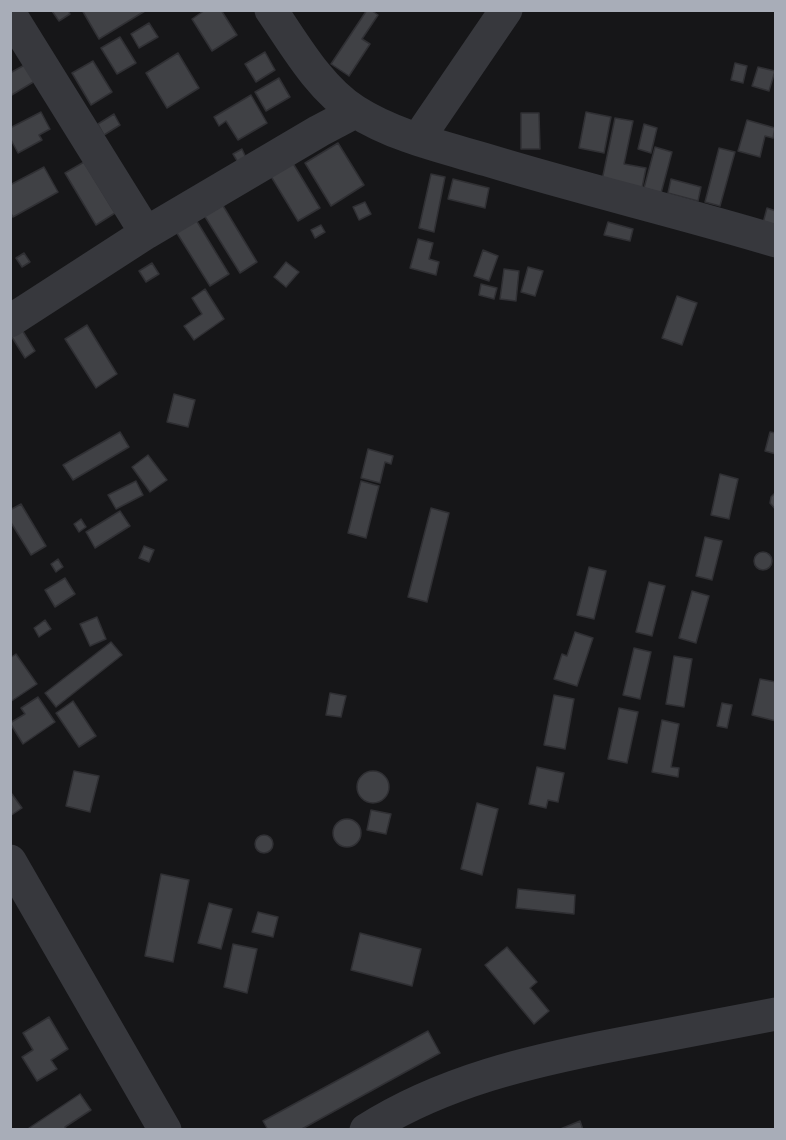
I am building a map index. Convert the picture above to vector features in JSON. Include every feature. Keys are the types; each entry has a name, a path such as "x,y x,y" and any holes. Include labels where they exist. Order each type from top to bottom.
{"street":[{"path":"271,10 320,79 355,112 418,139 531,174 689,215 776,242"},
{"path":"418,139 506,10"},
{"path":"10,14 146,233"},
{"path":"10,321 146,233 355,112"},
{"path":"10,861 165,1130"},
{"path":"366,1130 421,1099 523,1064 776,1014"}],"building":[{"path":"68,10 70,14 59,21 52,11"},
{"path":"82,10 145,10 145,11 99,39"},
{"path":"205,10 221,10 237,35 212,51 192,19"},
{"path":"367,10 378,15 362,39 370,44 349,76 331,64"},
{"path":"149,23 158,37 139,48 131,34"},
{"path":"120,37 136,63 117,74 101,48"},
{"path":"265,52 275,70 256,82 245,64"},
{"path":"178,53 199,88 167,108 146,73"},
{"path":"93,61 112,92 91,105 72,73"},
{"path":"30,62 40,78 10,96 10,73"},
{"path":"735,63 747,66 743,83 731,80"},
{"path":"758,67 775,71 769,91 752,86"},
{"path":"279,78 290,97 266,111 255,92"},
{"path":"251,95 267,123 238,140 226,121 219,126 214,117"},
{"path":"41,112 50,129 39,135 42,140 18,153 10,138 10,128"},
{"path":"586,112 611,117 604,153 579,148"},
{"path":"521,113 539,113 540,149 521,149"},
{"path":"114,114 120,125 104,135 98,124"},
{"path":"615,118 633,121 624,164 646,168 641,193 601,185"},
{"path":"747,120 775,128 773,138 765,136 760,157 738,151"},
{"path":"644,124 657,128 651,153 638,149"},
{"path":"338,143 364,185 331,206 305,163"},
{"path":"655,147 672,152 661,193 644,188"},
{"path":"719,148 735,152 720,206 705,202"},
{"path":"242,149 247,160 239,164 233,154"},
{"path":"291,160 320,208 298,221 269,173"},
{"path":"84,162 115,213 96,225 65,173"},
{"path":"44,167 58,192 13,217 10,212 10,185"},
{"path":"431,174 445,177 434,232 419,228"},
{"path":"453,179 489,188 485,208 448,199"},
{"path":"671,179 701,187 698,201 668,193"},
{"path":"365,202 371,214 359,220 353,207"},
{"path":"222,204 257,262 240,273 204,215"},
{"path":"767,208 776,211 776,226 763,223"},
{"path":"190,210 229,274 210,286 170,222"},
{"path":"608,222 633,229 630,241 604,235"},
{"path":"321,225 325,232 315,238 311,230"},
{"path":"418,239 433,243 429,259 439,262 436,275 410,268"},
{"path":"483,250 498,256 489,281 474,276"},
{"path":"24,253 30,262 22,267 16,258"},
{"path":"286,262 299,272 286,287 274,277"},
{"path":"152,263 159,274 146,282 139,271"},
{"path":"528,267 543,271 535,296 521,292"},
{"path":"504,269 519,271 516,301 500,299"},
{"path":"481,284 497,288 494,299 479,295"},
{"path":"205,289 224,319 194,340 184,326 202,314 192,298"},
{"path":"677,296 697,303 682,345 662,338"},
{"path":"19,325 35,351 25,358 10,334"},
{"path":"87,325 117,374 96,388 65,339"},
{"path":"174,394 195,400 188,427 167,422"},
{"path":"120,432 129,447 73,480 63,465"},
{"path":"770,432 776,433 776,454 765,451"},
{"path":"368,449 393,456 391,464 385,462 380,483 361,478"},
{"path":"148,455 167,480 150,492 132,467"},
{"path":"720,474 738,479 729,519 711,515"},
{"path":"136,481 143,495 116,509 108,495"},
{"path":"361,481 379,486 366,538 348,533"},
{"path":"776,493 776,510 770,503"},
{"path":"21,504 46,546 31,555 10,521 10,510"},
{"path":"431,508 449,513 427,602 408,597"},
{"path":"120,511 130,526 95,548 86,532"},
{"path":"81,519 86,527 79,532 74,524"},
{"path":"705,537 722,541 712,580 696,576"},
{"path":"144,546 154,550 149,562 139,558"},
{"path":"763,552 769,555 772,561 769,567 763,570 757,567 754,561 757,555"},
{"path":"58,559 63,567 56,572 51,564"},
{"path":"589,567 606,571 594,619 577,615"},
{"path":"65,578 75,594 55,607 45,590"},
{"path":"649,582 665,586 652,636 636,632"},
{"path":"692,591 709,596 696,643 679,638"},
{"path":"97,617 106,639 90,646 80,624"},
{"path":"45,620 51,629 39,637 34,628"},
{"path":"575,632 593,638 577,686 554,679 562,654 567,656"},
{"path":"111,642 122,655 56,707 45,693"},
{"path":"634,648 651,652 640,699 623,695"},
{"path":"16,654 37,684 10,702 10,658"},
{"path":"674,656 692,659 684,707 666,704"},
{"path":"760,679 776,682 776,721 752,715"},
{"path":"330,693 346,696 341,717 326,715"},
{"path":"554,695 574,699 565,749 544,745"},
{"path":"38,697 55,722 23,744 10,723 25,714 21,708"},
{"path":"73,701 96,736 79,747 56,713"},
{"path":"722,703 732,705 727,728 717,726"},
{"path":"619,708 638,712 627,763 608,759"},
{"path":"662,720 679,724 671,767 679,768 678,777 652,772"},
{"path":"537,767 564,773 558,802 548,800 546,808 529,804"},
{"path":"74,771 99,776 90,812 66,806"},
{"path":"373,771 385,775 389,787 385,799 373,803 361,799 357,787 361,775"},
{"path":"12,794 22,808 10,816 10,795"},
{"path":"477,803 498,809 482,875 461,869"},
{"path":"371,810 391,814 386,834 367,830"},
{"path":"347,819 357,823 361,833 357,843 347,847 337,843 333,833 337,823"},
{"path":"260,835 268,835 273,840 271,851 260,853 255,848 255,840"},
{"path":"161,874 189,880 173,962 145,956"},
{"path":"518,889 575,895 574,914 516,908"},
{"path":"209,903 232,909 221,949 198,943"},
{"path":"258,912 278,917 273,937 252,932"},
{"path":"360,933 421,949 412,986 351,970"},
{"path":"233,944 257,949 247,993 224,987"},
{"path":"507,947 537,982 530,988 549,1011 534,1024 485,965"},
{"path":"49,1017 68,1049 51,1060 57,1069 37,1081 22,1057 33,1050 23,1033"},
{"path":"428,1031 440,1053 300,1130 268,1130 263,1121"},
{"path":"80,1094 91,1110 65,1127 67,1130 30,1130 29,1128"},
{"path":"580,1121 583,1130 558,1130"}]}
